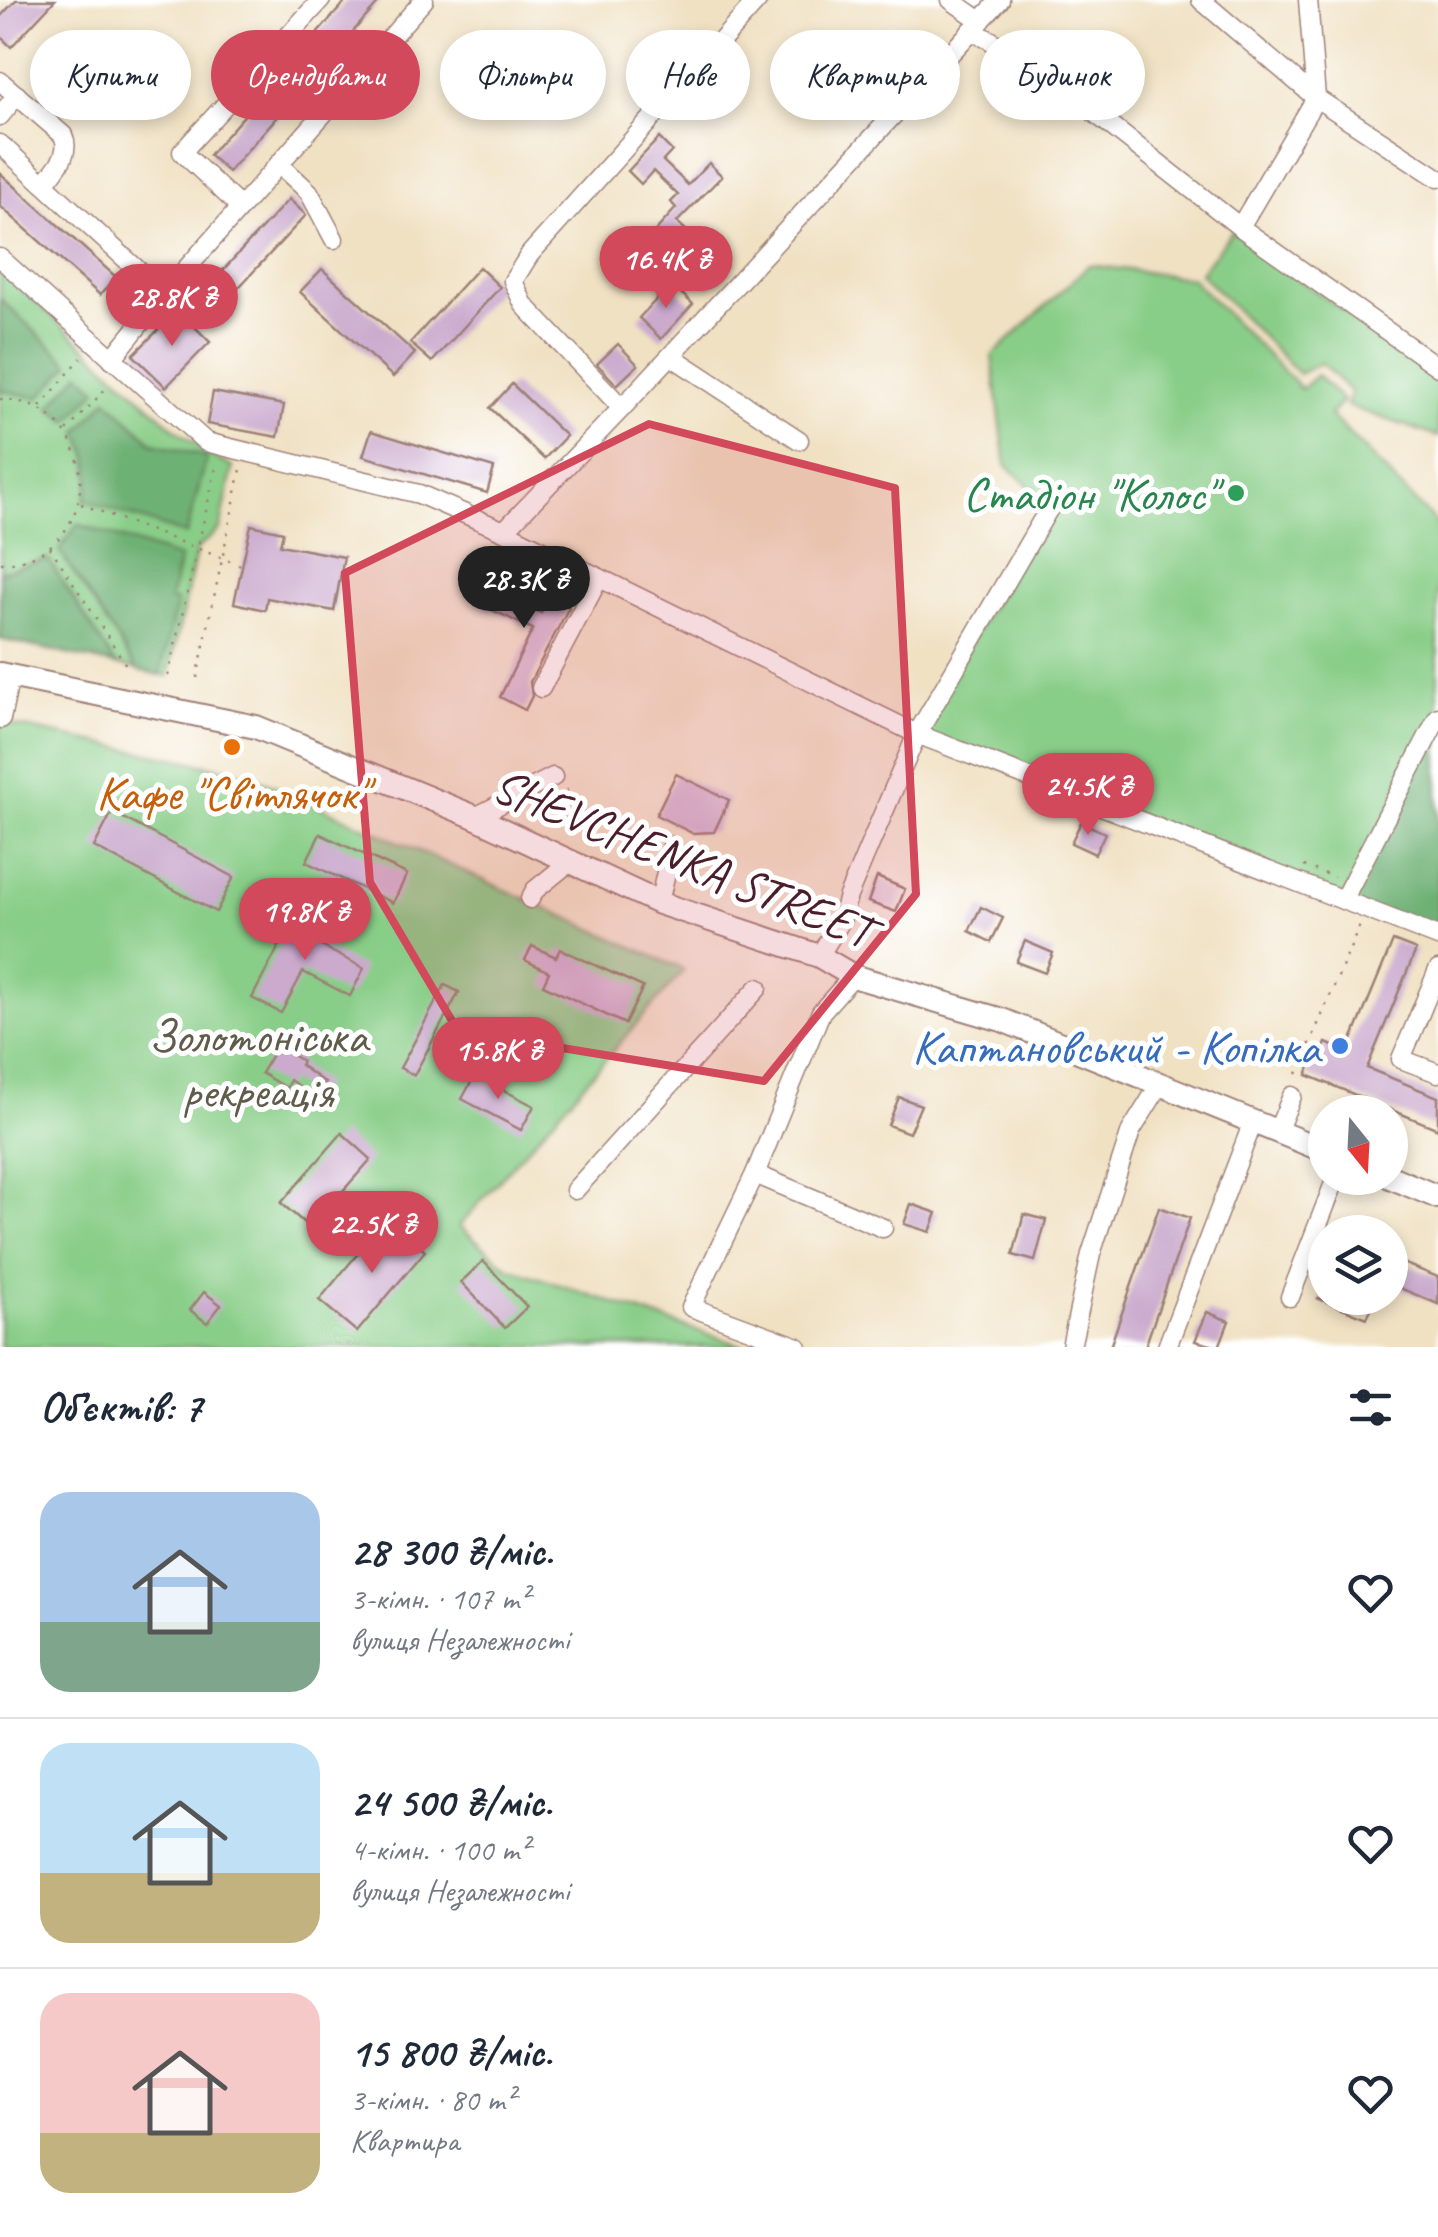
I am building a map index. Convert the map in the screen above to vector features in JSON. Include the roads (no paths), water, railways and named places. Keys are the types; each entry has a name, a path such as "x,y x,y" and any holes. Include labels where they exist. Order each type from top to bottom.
{"main road":[{"name":"SHEVCHENKA STREET","path":"5,675 256,726 475,817 659,904 820,956 852,976 1002,1020 1308,1144"},
{"path":"1408,1185 1438,1197"}],"street":[{"path":"240,207 182,152 320,0"},
{"path":"112,359 164,294 424,0"},
{"path":"622,408 524,305 513,281 530,254 758,0"},
{"path":"951,0 990,40 1082,104 1240,228 1438,367"},
{"path":"504,531 1000,0"},
{"path":"1201,0 1316,98 1438,178"},
{"path":"1240,228 1316,98 1308,0"},
{"path":"0,81 62,135 67,144 65,155 44,184"},
{"path":"0,116 17,95"},
{"path":"0,144 164,294"},
{"path":"279,164 309,192 334,240"},
{"path":"0,258 206,442 420,494 504,531 917,734 1438,937"},
{"path":"671,356 799,440"},
{"path":"820,956 841,920 917,734 1050,505"},
{"path":"541,688 598,578"},
{"path":"1,718 5,675"},
{"path":"1343,900 1438,716"},
{"path":"475,817 556,778"},
{"path":"659,904 672,846"},
{"path":"530,900 535,890 572,860"},
{"path":"1438,970 1432,999 1401,1058 1438,1073"},
{"path":"798,1347 691,1307 755,1174 821,1012 852,976"},
{"path":"575,1190 758,988"},
{"path":"1070,1347 1091,1254 1132,1131 1160,1084"},
{"path":"1277,1132 1292,1096"},
{"path":"1167,1347 1253,1122"},
{"path":"755,1174 883,1228"},
{"path":"1290,1298 1329,1195"}],"place":[{"name":"Стадіон \"Колос\"","path":"1236,493"},
{"name":"Кафе \"Світлячок\"","path":"232,747"},
{"name":"Каптановський - Копілка","path":"1340,1046"}],"park label":[{"name":"Золотоніська рекреація","path":"258,1062"}]}
